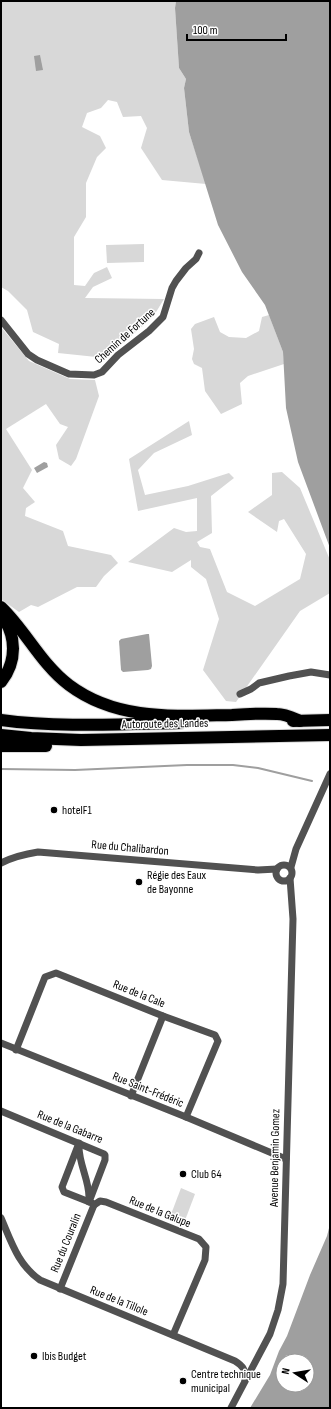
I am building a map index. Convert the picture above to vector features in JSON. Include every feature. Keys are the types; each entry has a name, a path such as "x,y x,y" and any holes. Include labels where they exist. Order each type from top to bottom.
{"highway":[{"path":"1,607 16,623 37,652 55,673 78,691 99,703 122,710 149,714 278,714 300,721"},
{"path":"1,615 8,625 12,636 13,650 10,666 1,682"},
{"name":"Autoroute des Landes","path":"1,720 48,724 101,725 330,720"},
{"name":"Autoroute des Landes","path":"1,735 81,740 330,735"},
{"path":"1,746 87,745 226,737"}],"street":[{"name":"Chemin de Fortune","path":"1,320 28,354 37,360 69,374 94,375 102,372 118,355 149,331 163,317 172,288 186,268 196,259 199,253"},
{"path":"240,694 259,683 289,676 311,672 330,675"},
{"path":"282,881 287,881 292,875 291,867 296,849 330,775"},
{"path":"292,897 282,881 277,878 276,872 278,866 284,864 296,849"},
{"name":"Rue du Chalibardon","path":"1,863 11,858 38,852 276,872"},
{"path":"284,864 291,867"},
{"name":"Avenue Benjamin Gomez","path":"231,1408 270,1334 275,1320 284,1270 292,897 290,878"},
{"name":"Rue de la Cale","path":"16,1050 45,977 56,973 215,1035 218,1042 186,1117"},
{"path":"131,1096 163,1016"},
{"name":"Rue Saint-Frédéric","path":"1,1043 186,1117 286,1159"},
{"name":"Rue de la Gabarre","path":"1,1111 105,1155 105,1160 92,1203"},
{"path":"79,1143 79,1154 92,1203"},
{"name":"Rue de la Galupe","path":"79,1143 62,1187 64,1192 92,1203 100,1201 106,1202 199,1239 206,1247 205,1260 173,1335"},
{"name":"Rue du Couralin","path":"60,1289 92,1203"},
{"name":"Rue de la Tillole","path":"1,1218 13,1248 30,1274 60,1289 236,1360 245,1370 245,1382"}],"shaded area":[{"path":"1,1 176,1 175,8 179,68 186,79 184,88 189,132 206,184 162,180 141,148 147,128 141,116 123,117 117,102 108,100 101,108 87,113 82,127 100,136 106,148 97,157 86,183 86,217 74,237 74,285 85,286 94,273 107,267 112,278 93,287 85,298 164,299 153,317 106,358 58,353 59,344 33,332 27,310 8,291 1,287"},
{"path":"176,1 330,1 330,548 298,462 286,408 283,352 265,305 242,272 218,225 189,132 184,88 186,79 179,68 175,8"},
{"path":"40,55 43,70 36,71 34,56"},
{"path":"144,244 144,262 107,263 106,245"},
{"path":"269,315 283,352 284,364 248,376 240,383 242,404 221,414 205,391 202,368 194,364 192,359 194,349 191,329 195,324 214,317 220,332 229,337 246,338 259,331 262,317"},
{"path":"1,327 29,361 70,379 95,380 99,396 76,459 71,466 59,459 56,445 68,427 60,424 46,404 6,429 32,470 23,488 35,502 26,508 25,516 63,531 68,546 111,555 118,563 104,576 96,587 77,587 38,607 31,605 19,612 1,599"},
{"path":"189,421 192,435 154,453 138,470 145,495 188,486 229,473 234,478 211,496 212,533 197,542 200,547 210,549 227,592 255,606 300,579 306,554 284,519 279,521 277,532 248,512 272,495 272,473 282,472 300,488 330,560 330,593 300,611 236,702 226,701 203,670 219,619 206,579 191,567 191,560 172,572 128,562 174,528 186,532 197,531 197,498 138,511 129,459"},
{"path":"44,462 47,463 48,467 37,473 34,468"},
{"path":"149,634 151,669 123,672 121,670 119,641 121,639"},
{"path":"181,1188 195,1194 184,1223 170,1217"},
{"path":"330,1224 330,1408 250,1408 270,1375 275,1362 275,1393 315,1393 315,1353 278,1353 287,1336 310,1275 327,1236"}],"waterway":[{"path":"1,769 75,770 187,765 233,765 258,768 312,781"}],"place":[{"name":"hotelF1","path":"54,810"},
{"name":"Régie des Eaux de Bayonne","path":"139,882"},
{"name":"Club 64","path":"183,1174"},
{"name":"Ibis Budget","path":"34,1356"},
{"name":"Centre technique municipal","path":"183,1381"}]}
